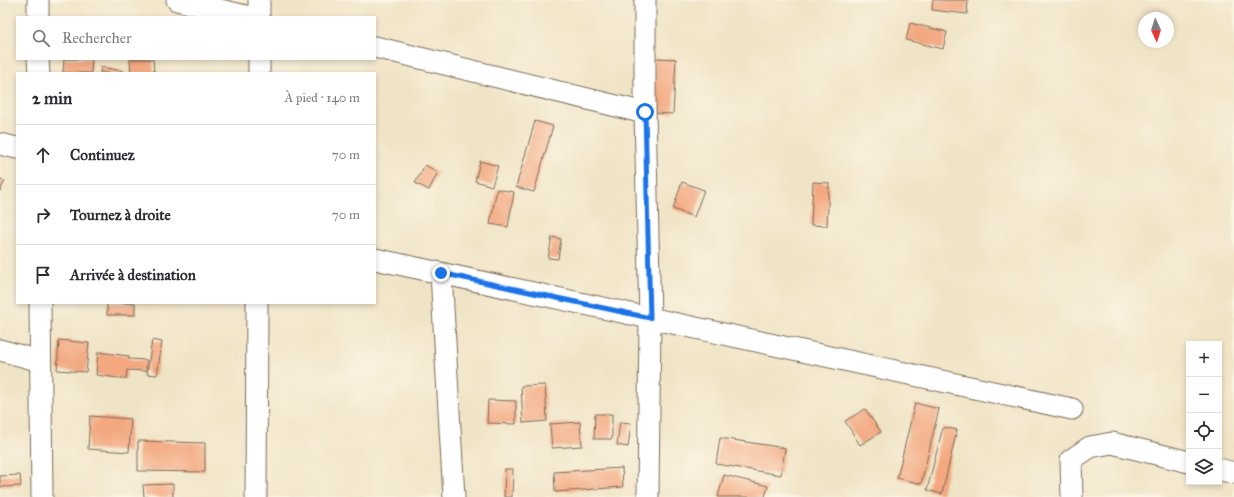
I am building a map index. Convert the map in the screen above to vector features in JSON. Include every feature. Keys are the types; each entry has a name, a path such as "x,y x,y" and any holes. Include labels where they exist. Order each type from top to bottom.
{"street":[{"path":"38,0 38,16"},
{"path":"177,0 246,16"},
{"path":"259,0 260,16"},
{"path":"644,0 650,318 648,497"},
{"path":"376,47 645,112"},
{"path":"38,60 38,72"},
{"path":"259,60 259,72"},
{"path":"0,144 16,148"},
{"path":"376,259 1072,409"},
{"path":"441,273 454,497"},
{"path":"40,304 42,497"},
{"path":"256,497 257,304"},
{"path":"0,350 40,361"},
{"path":"1072,497 1071,460 1090,447 1112,443 1186,461"},
{"path":"1222,470 1234,473"}],"building":[{"path":"933,0 968,0 967,14 932,10"},
{"path":"910,23 947,32 943,49 906,40"},
{"path":"655,58 676,59 673,114 652,113"},
{"path":"64,60 92,60 91,72 63,72"},
{"path":"130,60 153,60 154,72 131,72"},
{"path":"101,67 123,71 123,72 100,72"},
{"path":"535,121 553,126 534,192 516,187"},
{"path":"480,161 498,166 492,186 475,181"},
{"path":"425,165 438,172 429,190 415,183"},
{"path":"0,179 5,181 0,191"},
{"path":"682,182 704,190 694,217 673,209"},
{"path":"813,182 829,183 827,226 811,225"},
{"path":"497,189 514,192 508,227 490,224"},
{"path":"552,237 561,239 558,259 548,258"},
{"path":"107,304 135,304 135,315 107,315"},
{"path":"59,340 89,343 86,372 57,370"},
{"path":"152,340 162,342 157,375 147,374"},
{"path":"98,352 129,356 128,359 147,360 146,371 127,370 126,379 96,375"},
{"path":"545,385 547,421 523,423 521,386"},
{"path":"488,400 516,401 516,424 487,423"},
{"path":"915,403 939,409 921,484 897,478"},
{"path":"865,409 881,432 860,445 845,421"},
{"path":"595,414 612,414 612,439 594,439"},
{"path":"90,416 131,419 129,452 88,449"},
{"path":"580,422 582,446 552,448 550,424"},
{"path":"620,422 631,423 628,447 617,445"},
{"path":"943,427 957,430 942,494 927,490"},
{"path":"720,438 785,448 781,475 716,464"},
{"path":"138,441 205,443 205,472 138,471"},
{"path":"622,468 623,487 555,492 554,472"},
{"path":"505,469 513,469 512,497 504,497"},
{"path":"20,475 21,486 0,487 0,476"},
{"path":"724,475 768,486 765,497 718,497"},
{"path":"173,484 173,497 144,497 143,485"}],"route":[{"path":"441,273 650,318 645,112"}]}
